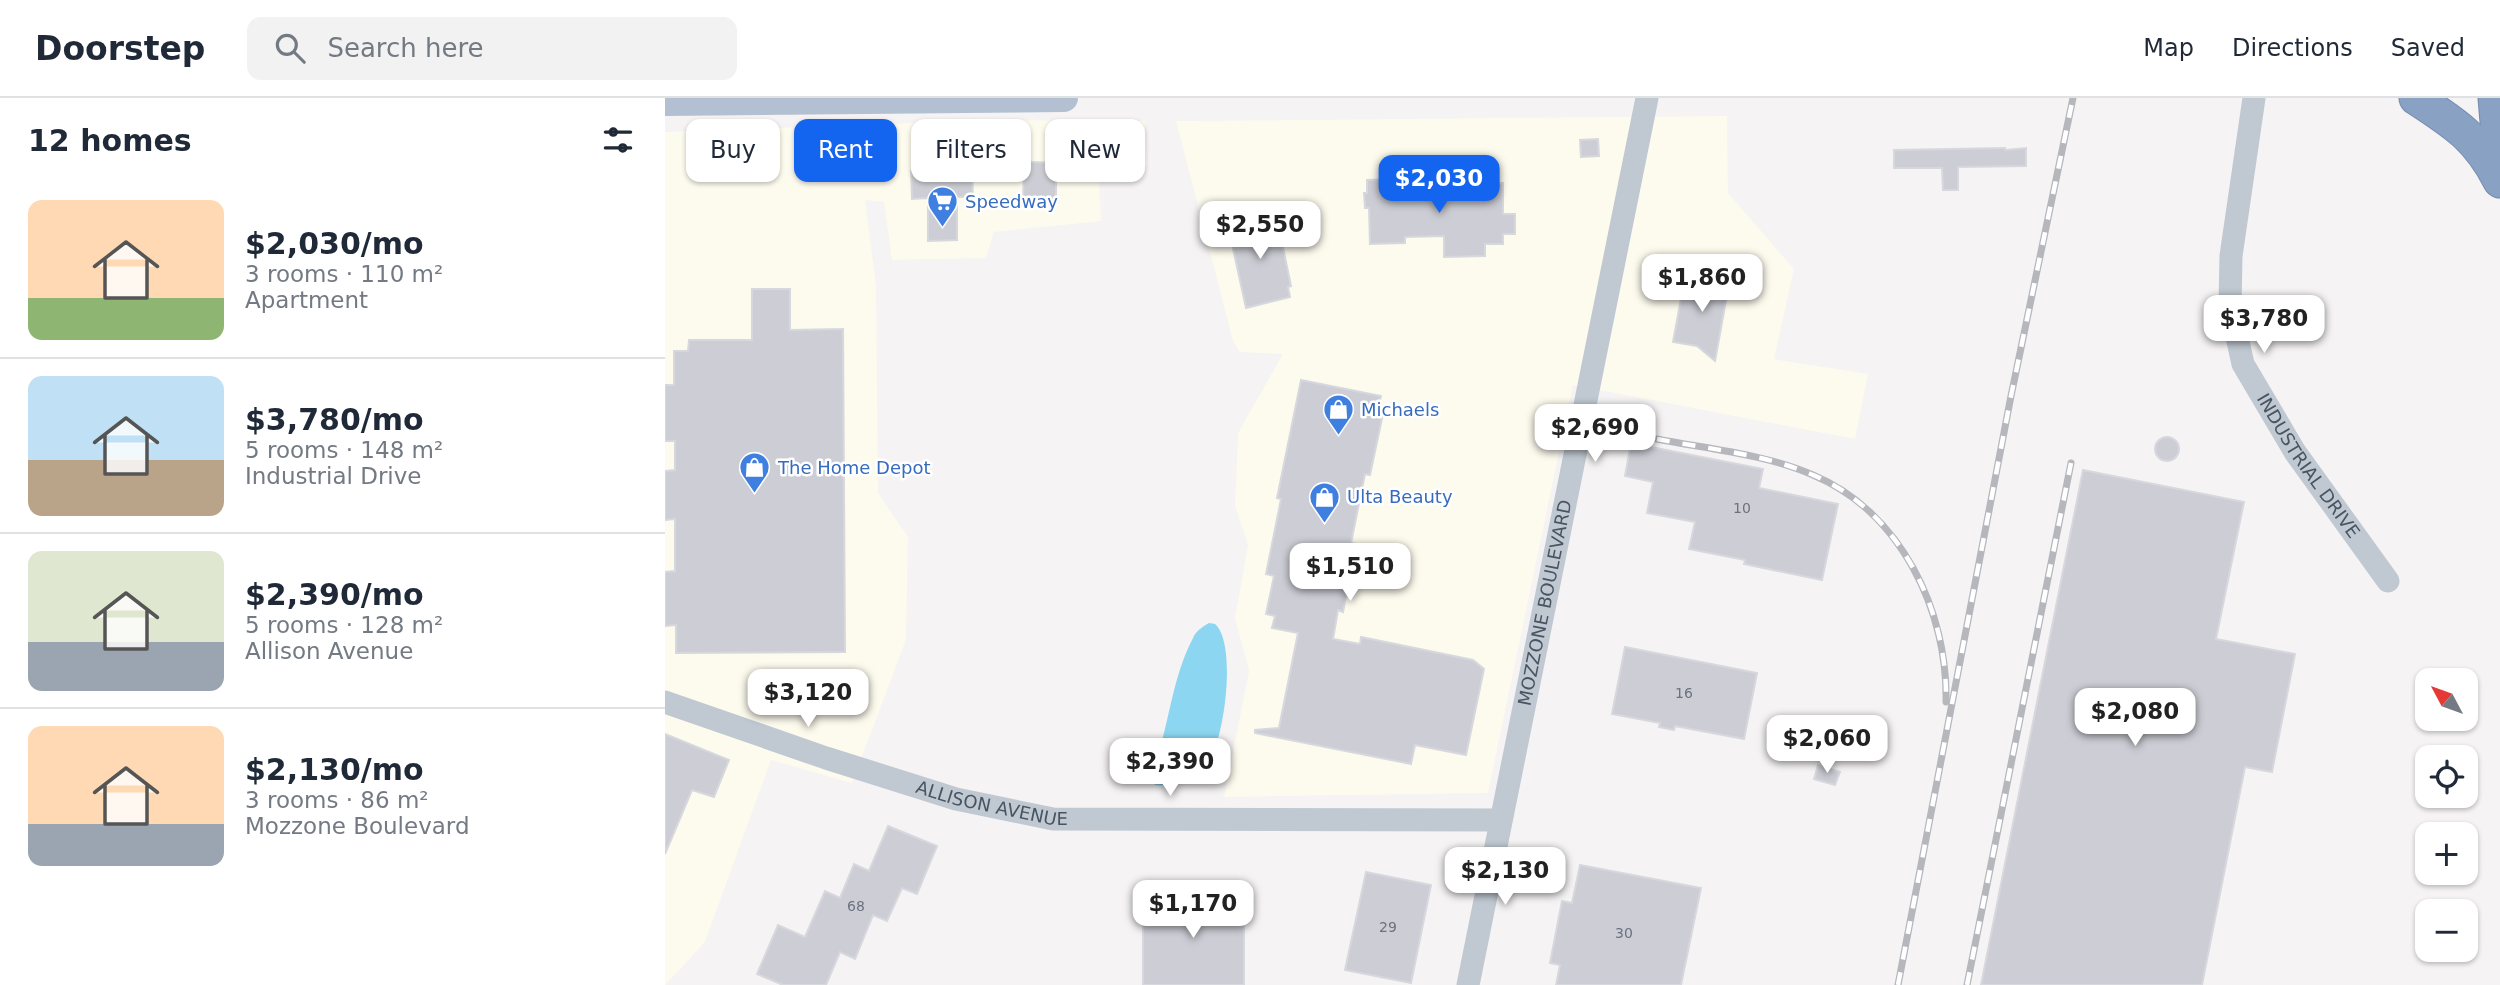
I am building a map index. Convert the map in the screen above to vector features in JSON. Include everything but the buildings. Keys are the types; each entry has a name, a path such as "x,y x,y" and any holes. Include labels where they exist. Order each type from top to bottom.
{"highway":[{"path":"2416,98 2455,123 2473,139 2500,181"},
{"path":"2495,98 2500,158"}],"main road":[{"path":"665,102 1064,98"}],"street":[{"name":"MOZZONE BOULEVARD","path":"1468,985 1647,98"},
{"name":"INDUSTRIAL DRIVE","path":"2254,98 2231,257 2230,304 2243,364 2295,452 2388,580"},
{"name":"ALLISON AVENUE","path":"665,702 826,758 956,799 1053,819 1500,820"}],"shaded area":[{"path":"1727,116 1728,193 1794,269 1774,359 1868,374 1855,439 1573,385 1488,793 1224,797 1249,671 1235,618 1248,545 1235,506 1238,433 1283,354 1240,352 1233,341 1176,121"},
{"path":"1031,120 1045,120 1045,182 1099,182 1101,221 994,232 986,258 892,260 884,202 865,200 876,285 878,493 908,537 906,640 852,783 771,760 705,942 665,985 665,132 686,131 686,182 780,182 780,128 794,127 794,182 897,182 897,123 911,123 911,182 1031,182"},
{"path":"1145,121 1147,166 1145,166"}],"water":[{"path":"1209,623 1215,624 1222,635 1227,673 1223,718 1212,757 1205,768 1195,776 1168,785 1155,785 1152,773 1180,671 1194,636"}],"railway":[{"path":"1898,985 2011,396 2073,98"},
{"path":"1657,439 1756,457 1795,468 1844,492 1871,513 1894,539 1913,568 1928,600 1938,633 1946,702"},
{"path":"1967,985 2071,463"}],"place":[{"name":"Speedway","path":"942,229"},
{"name":"Michaels","path":"1338,437"},
{"name":"The Home Depot","path":"755,495"},
{"name":"Ulta Beauty","path":"1324,524"}]}
